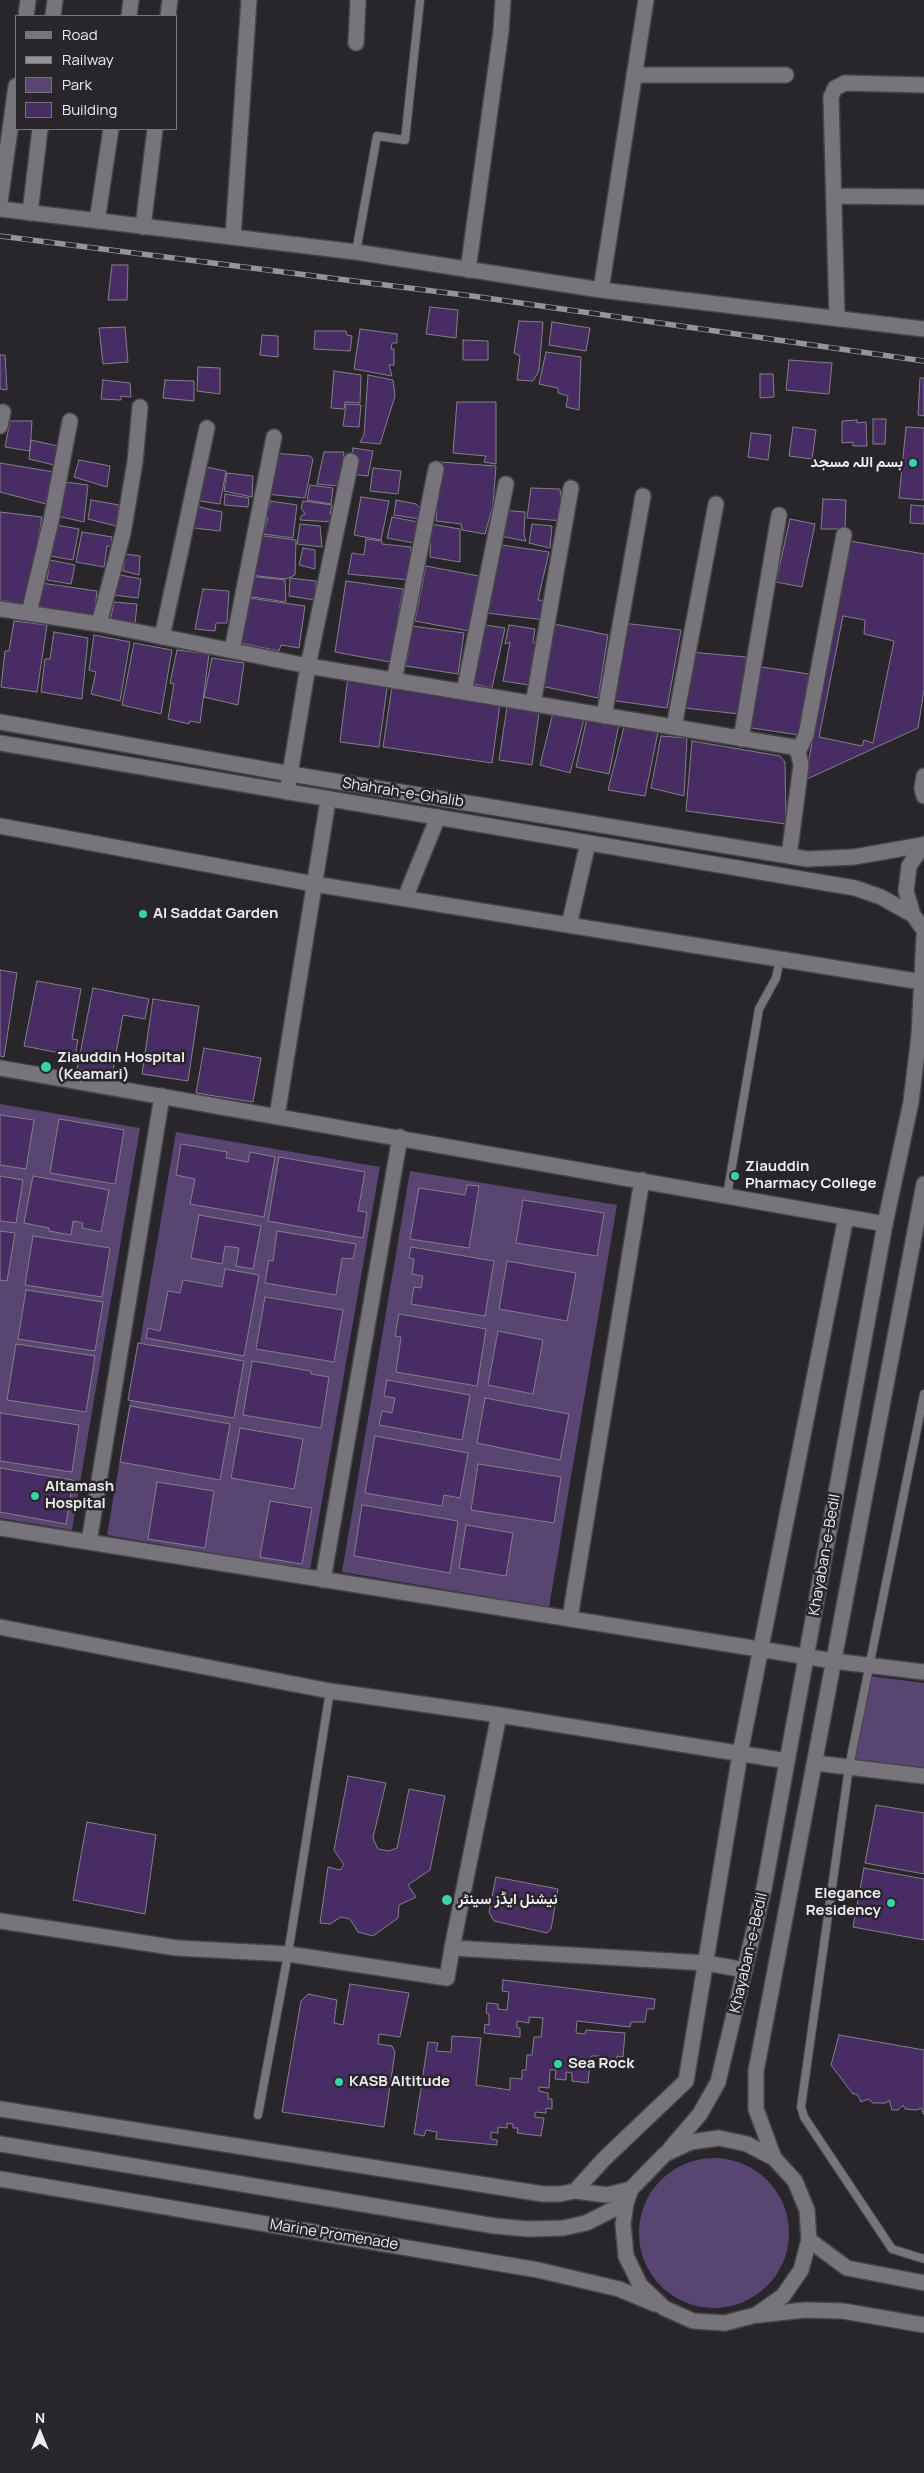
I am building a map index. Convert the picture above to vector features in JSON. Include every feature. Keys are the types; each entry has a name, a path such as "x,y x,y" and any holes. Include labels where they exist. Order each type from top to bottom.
{"street":[{"path":"26,15 28,0"},
{"path":"53,15 55,0"},
{"path":"129,15 132,0"},
{"path":"168,15 170,0"},
{"path":"233,237 249,0"},
{"path":"356,43 358,0"},
{"path":"468,270 500,40 503,0"},
{"path":"601,290 646,0"},
{"path":"634,75 786,75"},
{"path":"837,318 835,196 830,97 836,88 845,83 924,85"},
{"path":"0,202 15,93"},
{"path":"30,213 40,130"},
{"path":"97,221 111,130"},
{"path":"143,226 155,130"},
{"path":"835,196 924,196"},
{"path":"0,209 356,252 601,290 924,329"},
{"path":"99,624 123,533 135,462 140,407"},
{"path":"29,613 51,521 70,421"},
{"path":"162,637 207,428"},
{"path":"232,650 274,437"},
{"path":"287,792 308,666 351,461"},
{"path":"394,681 436,468"},
{"path":"464,692 506,484"},
{"path":"533,704 571,488"},
{"path":"604,716 643,496"},
{"path":"674,727 716,504"},
{"path":"741,739 779,515"},
{"path":"798,752 806,735 844,535"},
{"path":"0,609 99,624 308,666 394,681 793,747 798,752 801,765 789,856"},
{"name":"Shahrah-e-Ghalib","path":"0,722 291,774 807,859 854,857 923,844"},
{"name":"Shahrah-e-Ghalib","path":"0,743 328,800 783,874 855,888 881,897 912,915"},
{"path":"924,776 922,789 924,796"},
{"path":"277,1116 328,800"},
{"path":"405,898 438,817"},
{"path":"0,826 314,884 922,982"},
{"path":"569,925 588,842"},
{"path":"923,844 909,866 906,891 912,915 924,930"},
{"name":"Khayaban-e-Bedil","path":"631,2189 700,2114 718,2082 745,1970 764,1888 885,1224 911,1102 919,1036 924,937"},
{"path":"0,1068 885,1224"},
{"path":"89,1542 162,1096"},
{"path":"323,1580 400,1137"},
{"path":"570,1618 642,1180"},
{"name":"Khayaban-e-Bedil","path":"774,2158 756,2109 756,2071 923,1190"},
{"path":"575,2192 604,2159 686,2081 740,1754 846,1217"},
{"path":"0,1528 870,1667 924,1672"},
{"path":"0,1627 330,1692 499,1715 786,1761"},
{"path":"0,1921 177,1948 288,1954 447,1978 499,1715"},
{"path":"815,1763 924,1776"},
{"path":"452,1948 706,1963 745,1970"},
{"path":"0,2109 542,2194 575,2192 607,2195 631,2189"},
{"path":"665,2154 691,2142 719,2138 747,2144 774,2158 795,2181 807,2210 809,2240 801,2270 783,2296 756,2315"},
{"path":"0,2144 495,2226 529,2229 563,2228 586,2223 626,2203"},
{"name":"Marine Promenade","path":"0,2179 538,2270 619,2288 693,2321 725,2324 756,2315"},
{"path":"631,2189 626,2203 623,2224 626,2256 640,2285 664,2308"},
{"path":"809,2240 847,2268 924,2284"},
{"path":"756,2315 805,2310 843,2311 924,2325"}],"lane":[{"path":"356,252 377,136 405,140 420,0"},
{"path":"727,1196 759,1009 776,978 780,960"},
{"path":"924,1394 849,1766 801,2107 804,2117 892,2249 924,2259"},
{"path":"258,2115 288,1954 330,1692"}],"green space":[{"path":"0,1104 140,1128 72,1530 0,1518"},
{"path":"176,1132 380,1167 310,1570 107,1535"},
{"path":"410,1171 617,1205 549,1607 342,1572"},
{"path":"869,1676 924,1683 924,1776 849,1767"},
{"path":"714,2158 743,2164 767,2180 783,2204 789,2233 783,2262 767,2286 743,2302 714,2308 685,2302 661,2286 645,2262 639,2233 645,2204 661,2180 685,2164"}],"building":[{"path":"112,265 128,265 127,300 108,300"},
{"path":"430,307 458,310 456,338 426,334"},
{"path":"519,321 543,322 539,371 533,381 517,380 520,356 514,353"},
{"path":"552,322 590,328 586,351 549,345"},
{"path":"125,327 128,362 103,364 99,328"},
{"path":"360,329 397,334 397,343 392,343 391,349 394,349 394,365 389,365 392,376 354,369"},
{"path":"315,331 346,331 347,335 352,336 350,351 314,349"},
{"path":"262,335 278,336 278,357 260,355"},
{"path":"463,340 488,341 488,360 463,360"},
{"path":"546,352 581,357 579,410 566,407 568,396 558,393 558,388 539,384"},
{"path":"0,355 5,355 7,390 0,389"},
{"path":"789,360 832,363 829,394 786,390"},
{"path":"198,367 220,368 220,394 197,391"},
{"path":"334,371 361,375 360,403 345,402 344,409 331,408"},
{"path":"760,374 773,374 774,397 760,398"},
{"path":"368,375 393,380 395,396 380,444 360,442 364,435"},
{"path":"920,378 924,378 924,416 918,415"},
{"path":"103,380 130,383 131,397 121,396 121,400 101,399"},
{"path":"165,380 194,381 194,401 163,398"},
{"path":"457,402 496,402 496,464 484,462 486,456 453,453"},
{"path":"346,404 361,405 359,427 343,426"},
{"path":"873,419 886,419 885,444 873,444"},
{"path":"857,420 857,423 866,422 867,446 853,446 853,442 842,443 842,421"},
{"path":"10,421 32,421 30,451 5,447"},
{"path":"793,427 816,430 812,459 789,456"},
{"name":"بسم اللہ مسجد","path":"906,427 924,428 924,500 899,498"},
{"path":"751,433 771,435 768,460 748,457"},
{"path":"31,440 62,447 58,466 29,459"},
{"path":"353,448 373,451 368,476 350,474"},
{"path":"324,452 344,452 341,475 344,478 338,480 338,486 317,484"},
{"path":"272,453 310,456 313,459 305,498 266,494"},
{"path":"79,460 110,466 107,487 74,477"},
{"path":"440,462 496,466 493,505 485,534 462,530 461,524 436,521"},
{"path":"0,463 54,472 50,505 0,492"},
{"path":"201,466 226,471 220,504 194,500"},
{"path":"373,468 401,471 398,494 370,491"},
{"path":"227,473 253,476 252,497 224,491"},
{"path":"65,482 88,485 84,522 57,516"},
{"path":"310,485 333,488 331,504 307,500"},
{"path":"531,488 560,489 563,521 527,518"},
{"path":"225,494 249,498 248,507 224,505"},
{"path":"361,497 389,501 381,540 354,535"},
{"path":"823,499 846,500 845,529 821,529"},
{"path":"91,500 119,505 116,526 88,519"},
{"path":"396,500 416,504 422,510 420,519 394,515"},
{"path":"271,501 297,505 293,538 263,534 268,517 263,516 264,506 269,507"},
{"path":"303,501 332,505 330,514 333,515 333,522 300,520 301,516 305,514 301,508"},
{"path":"911,505 924,506 924,524 910,523"},
{"path":"195,506 222,512 220,531 194,528"},
{"path":"502,510 525,512 524,535 526,541 500,536"},
{"path":"0,512 42,517 27,605 0,600"},
{"path":"392,517 418,522 414,543 387,538"},
{"path":"790,519 815,524 802,587 776,582"},
{"path":"300,524 320,526 322,547 297,544"},
{"path":"431,524 460,529 460,562 430,557"},
{"path":"532,524 552,526 550,548 529,543"},
{"path":"56,525 79,529 73,560 50,556"},
{"path":"82,532 112,537 112,546 107,546 104,567 76,562"},
{"path":"256,535 296,540 295,575 286,579 249,575"},
{"path":"366,539 382,541 382,544 411,547 410,580 348,574 352,553 364,555"},
{"path":"850,541 924,554 924,690 918,728 805,780"},
{"path":"495,544 549,552 538,600 549,601 545,620 486,613"},
{"path":"303,548 315,550 315,569 299,565"},
{"path":"125,554 140,556 139,575 123,571"},
{"path":"50,560 75,565 71,584 47,580"},
{"path":"426,566 479,576 469,631 415,621"},
{"path":"115,574 141,579 138,598 113,595"},
{"path":"248,576 285,580 286,602 246,596"},
{"path":"290,578 316,581 315,600 289,596"},
{"path":"346,581 403,589 390,662 335,652"},
{"path":"41,583 97,591 94,619 43,609 36,605"},
{"path":"203,589 229,591 227,623 216,623 215,631 195,629"},
{"path":"249,598 305,606 299,648 281,645 279,651 240,643"},
{"path":"114,602 137,604 135,624 110,622"},
{"path":"843,616 865,620 864,634 894,641 873,743 864,740 862,746 819,737"},
{"path":"14,621 47,625 37,692 1,687 5,651 9,651"},
{"path":"623,623 681,630 667,708 610,700"},
{"path":"478,624 505,628 492,688 469,683"},
{"path":"554,624 608,635 598,698 541,686"},
{"path":"509,625 535,629 533,642 538,644 529,685 503,681 510,642 505,644"},
{"path":"412,626 464,633 458,674 406,666"},
{"path":"54,632 88,638 82,699 41,692 45,659 50,659"},
{"path":"94,635 130,642 120,701 91,694 96,672 89,670"},
{"path":"134,643 172,650 161,714 122,705"},
{"path":"177,650 209,654 200,723 190,721 189,724 168,719 174,684 170,683"},
{"path":"690,652 746,657 740,714 684,708"},
{"path":"212,658 244,663 238,705 204,697"},
{"path":"755,666 809,674 799,735 745,727"},
{"path":"348,676 388,681 379,747 340,742"},
{"path":"392,686 500,704 492,763 383,747"},
{"path":"507,707 539,712 532,765 499,760"},
{"path":"553,713 584,719 570,773 540,765"},
{"path":"587,718 619,724 609,774 576,767"},
{"path":"624,727 658,732 645,796 608,790"},
{"path":"661,736 687,738 684,796 651,788"},
{"path":"692,741 780,756 785,762 786,824 686,811"},
{"path":"0,970 17,973 4,1057 0,1056"},
{"path":"37,981 81,989 72,1039 78,1040 75,1056 24,1046"},
{"path":"93,988 149,999 145,1019 123,1015 112,1076 77,1069"},
{"path":"153,999 199,1006 188,1081 142,1074"},
{"path":"204,1048 261,1058 253,1102 196,1093"},
{"path":"0,1115 34,1120 26,1169 0,1165"},
{"path":"59,1119 124,1130 115,1184 50,1173"},
{"path":"181,1144 227,1152 226,1158 248,1162 250,1152 275,1157 264,1217 190,1204 195,1179 176,1175"},
{"path":"279,1157 365,1172 358,1211 367,1212 363,1238 268,1221"},
{"path":"0,1176 23,1180 16,1223 0,1221"},
{"path":"33,1176 109,1190 101,1232 82,1228 83,1223 73,1221 71,1235 49,1231 49,1228 24,1223"},
{"path":"467,1185 479,1186 469,1248 410,1239 419,1188 465,1195"},
{"path":"523,1200 604,1213 597,1256 516,1243"},
{"path":"199,1215 261,1226 253,1269 236,1266 239,1248 225,1246 222,1264 191,1258"},
{"path":"0,1231 15,1233 7,1281 0,1280"},
{"path":"277,1231 356,1244 353,1259 342,1258 336,1295 265,1283 269,1260 273,1261"},
{"path":"33,1236 110,1248 102,1297 25,1285"},
{"path":"411,1247 494,1261 485,1316 411,1304 414,1287 421,1288 423,1276 412,1274 414,1259 409,1258"},
{"path":"507,1261 576,1273 567,1321 499,1309"},
{"path":"225,1269 259,1275 244,1356 146,1338 148,1328 160,1331 168,1291 180,1293 183,1280 222,1287"},
{"path":"26,1290 103,1302 95,1351 18,1339"},
{"path":"265,1297 343,1310 334,1362 256,1349"},
{"path":"399,1314 486,1329 477,1386 396,1372 401,1337 395,1336"},
{"path":"498,1331 543,1340 533,1394 488,1385"},
{"path":"138,1343 244,1361 234,1418 128,1400"},
{"path":"16,1344 95,1356 86,1412 7,1400"},
{"path":"252,1361 311,1371 311,1374 329,1377 321,1428 243,1415"},
{"path":"387,1380 470,1395 462,1440 379,1425 382,1411 392,1413 395,1398 384,1396"},
{"path":"485,1398 569,1414 560,1460 477,1443"},
{"path":"130,1406 230,1424 220,1480 120,1462"},
{"path":"0,1413 79,1425 72,1472 0,1461"},
{"path":"240,1428 303,1439 294,1489 231,1478"},
{"path":"375,1436 468,1453 460,1498 444,1495 442,1506 365,1493"},
{"path":"478,1464 561,1477 554,1523 471,1510"},
{"name":"Altamash Hospital","path":"0,1468 73,1480 66,1524 0,1512"},
{"path":"157,1482 214,1491 205,1548 148,1539"},
{"path":"270,1501 312,1508 302,1564 260,1557"},
{"path":"362,1505 458,1521 450,1573 354,1556"},
{"path":"466,1525 513,1533 506,1576 459,1568"},
{"path":"348,1776 386,1783 373,1838 378,1849 389,1851 397,1848 409,1789 445,1796 430,1870 408,1885 416,1897 399,1905 398,1918 373,1936 358,1932 350,1919 341,1917 330,1924 320,1923 328,1867 340,1870 344,1865 334,1850"},
{"name":"Elegance Residency","path":"876,1805 924,1813 924,1874 865,1863"},
{"path":"87,1822 156,1835 145,1914 73,1900"},
{"name":"Elegance Residency","path":"864,1868 924,1879 924,1940 853,1927"},
{"path":"496,1877 558,1889 551,1929 547,1933 494,1921 489,1912"},
{"name":"Sea Rock","path":"503,1980 655,1999 654,2009 647,2009 645,2022 631,2022 630,2027 577,2021 576,2033 585,2034 586,2030 625,2033 623,2057 617,2056 616,2065 600,2062 600,2056 591,2056 588,2083 572,2081 572,2073 566,2072 566,2080 555,2079 556,2070 550,2070 549,2088 539,2087 539,2091 548,2093 548,2099 552,2099 552,2109 546,2108 546,2113 535,2112 535,2117 544,2118 541,2136 517,2133 518,2128 513,2128 513,2124 507,2123 507,2128 498,2127 498,2133 491,2132 491,2139 497,2140 497,2145 436,2139 437,2132 426,2130 424,2136 414,2134 428,2042 438,2043 436,2051 451,2052 452,2036 481,2038 476,2085 510,2090 510,2078 522,2079 522,2070 526,2070 527,2055 532,2055 534,2037 541,2037 543,2018 529,2017 529,2023 517,2021 517,2028 520,2028 520,2037 484,2033 485,2024 489,2025 489,2014 486,2013 487,2003 498,2004 498,2009 507,2010 509,1992 502,1991"},
{"name":"KASB Altitude","path":"350,1984 409,1993 400,2037 379,2034 378,2044 392,2046 395,2052 384,2127 282,2112 301,2001 308,1994 337,2000 334,2023 343,2025"},
{"path":"839,2035 924,2050 924,2115 921,2108 917,2110 905,2109 903,2105 898,2110 892,2110 889,2100 886,2103 873,2103 868,2099 861,2102 857,2094 853,2094 831,2065"}],"railway":[{"path":"0,236 472,296 924,361"}],"place":[{"name":"بسم اللہ مسجد","path":"913,463"},
{"name":"Al Saddat Garden","path":"143,914"},
{"name":"Ziauddin Hospital (Keamari)","path":"46,1067"},
{"name":"Ziauddin Pharmacy College","path":"735,1176"},
{"name":"Altamash Hospital","path":"35,1496"},
{"name":"نیشنل ایڈز سینٹر","path":"447,1900"},
{"name":"Elegance Residency","path":"891,1903"},
{"name":"Sea Rock","path":"558,2064"},
{"name":"KASB Altitude","path":"339,2082"}]}
